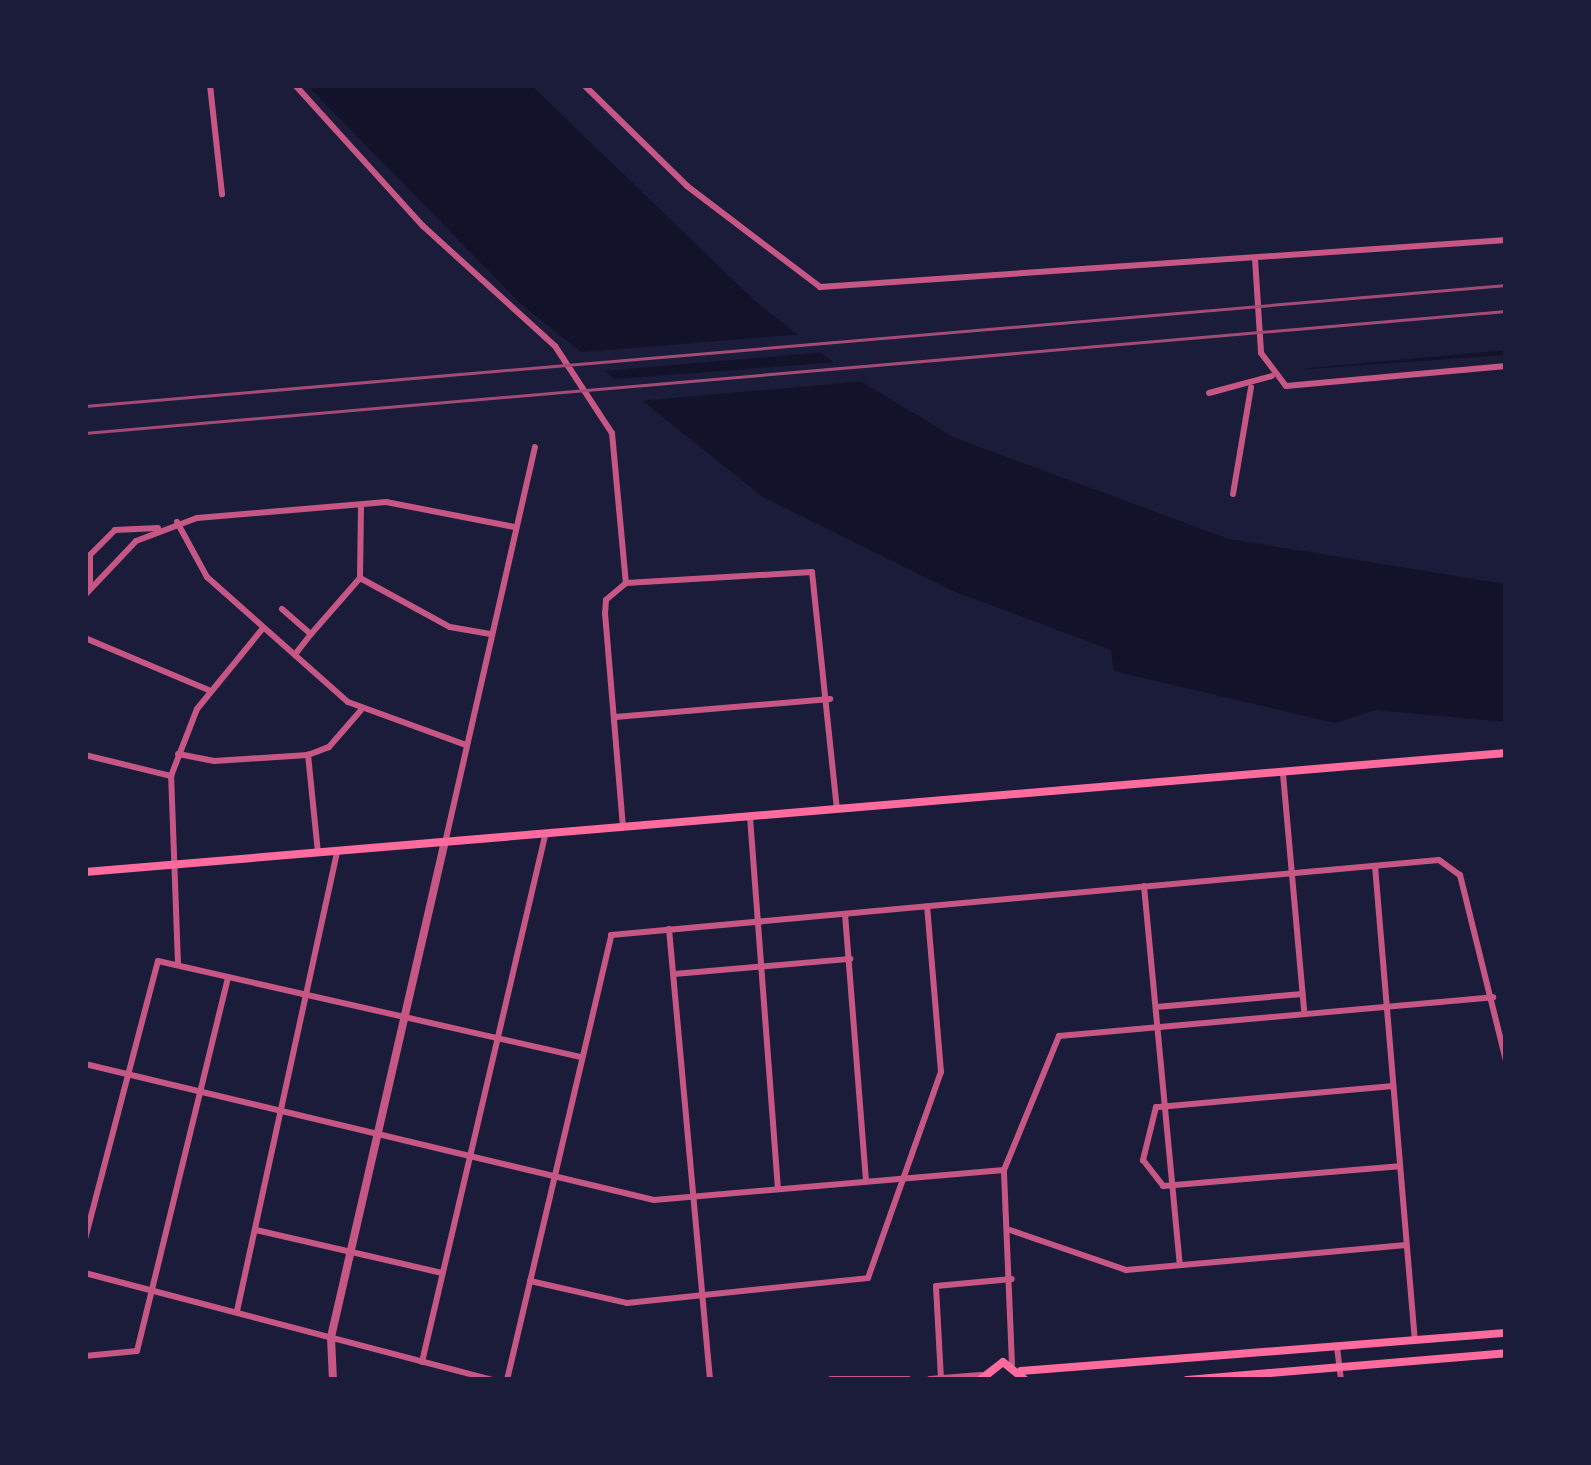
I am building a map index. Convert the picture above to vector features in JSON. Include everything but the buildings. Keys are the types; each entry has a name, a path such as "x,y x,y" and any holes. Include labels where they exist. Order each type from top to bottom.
{"main road":[{"path":"85,872 1506,753"},
{"path":"981,1378 1012,1364 1023,1376 1506,1333"},
{"path":"1187,1380 1506,1353"}],"street":[{"path":"210,85 222,194"},
{"path":"295,85 423,226 556,346 612,433 626,583"},
{"path":"584,85 687,186 820,287 1506,240"},
{"path":"1255,258 1261,353 1272,376 1286,386 1506,366"},
{"path":"1210,393 1251,388 1272,376"},
{"path":"1234,494 1251,388"},
{"path":"333,1380 331,1336 348,1251 535,447"},
{"path":"87,592 90,556 115,530 361,505 408,504 516,528"},
{"path":"296,653 360,578 361,505"},
{"path":"176,522 190,558 263,628 361,710 466,745"},
{"path":"87,592 158,528"},
{"path":"623,827 606,600 626,583 812,572 830,699 837,808"},
{"path":"360,578 450,627 490,634"},
{"path":"282,609 311,634"},
{"path":"178,964 171,776 209,690 263,628"},
{"path":"85,638 209,690"},
{"path":"615,717 830,699"},
{"path":"178,754 214,762 308,755 329,747 361,710"},
{"path":"85,755 171,776"},
{"path":"308,755 318,854"},
{"path":"1282,774 1304,1010"},
{"path":"750,817 778,1188"},
{"path":"422,1362 545,836"},
{"path":"238,1311 311,993 337,852"},
{"path":"508,1380 612,935 1439,860 1460,875 1494,997 1506,1062"},
{"path":"1375,866 1415,1340"},
{"path":"1144,886 1180,1264"},
{"path":"530,1281 627,1303 868,1278 942,1072 928,907"},
{"path":"845,914 866,1181"},
{"path":"669,929 710,1380"},
{"path":"674,974 850,959"},
{"path":"85,1238 150,968 178,964 581,1057"},
{"path":"85,1356 138,1351 149,1290 228,977"},
{"path":"1156,1007 1302,994"},
{"path":"1012,1364 1010,1230 1004,1170 1059,1036 1304,1010 1494,997"},
{"path":"85,1064 654,1200 1004,1170"},
{"path":"1392,1086 1156,1106 1142,1138 1143,1160 1163,1186 1400,1166"},
{"path":"256,1230 442,1272"},
{"path":"1010,1230 1112,1268 1406,1245"},
{"path":"85,1273 492,1380"},
{"path":"941,1379 936,1286 1012,1279"},
{"path":"1337,1347 1342,1380"},
{"path":"930,1380 981,1378"},
{"path":"831,1380 908,1380"}],"shaded area":[{"path":"307,85 531,85 756,302 847,373 955,438 1229,539 1506,584 1506,722 1375,710 1335,723 1114,671 1111,650 953,591 763,497 522,305"},
{"path":"1506,350 1506,355 1308,369 1310,368"}],"pier":[{"path":"803,334 825,352 592,372 570,353"},
{"path":"839,362 868,381 628,402 601,380"}],"railway":[{"path":"85,406 1506,285"},
{"path":"85,433 1506,311"}]}
